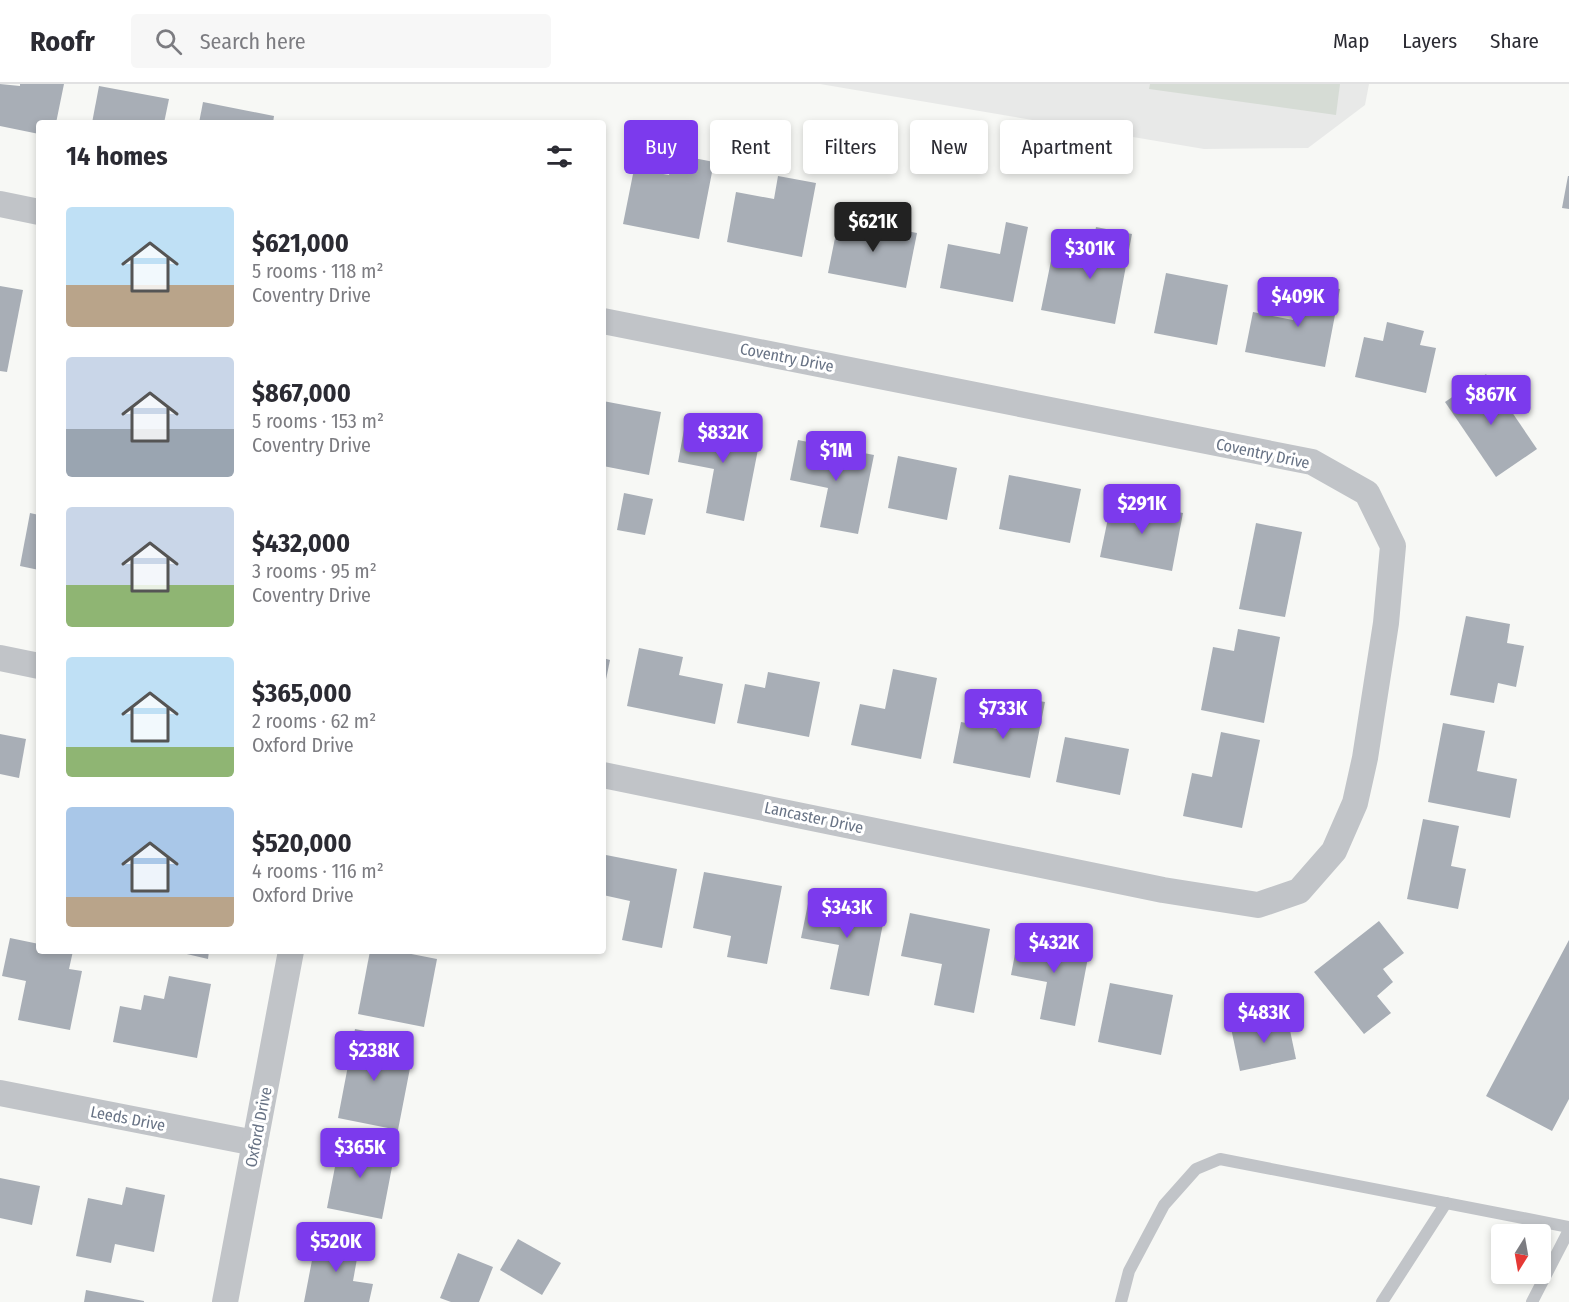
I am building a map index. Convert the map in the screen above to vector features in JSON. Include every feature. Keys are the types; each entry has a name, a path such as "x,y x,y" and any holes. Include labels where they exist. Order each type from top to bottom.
{"street":[{"path":"0,204 36,211"},
{"name":"Coventry Drive","path":"606,322 1312,462 1367,493 1393,546 1386,623 1365,758 1354,803 1334,851 1299,891 1258,905 1163,890 1025,861"},
{"path":"0,658 36,665"},
{"name":"Lancaster Drive","path":"606,776 1025,861"},
{"name":"Oxford Drive","path":"225,1302 290,954"},
{"name":"Leeds Drive","path":"0,1093 255,1143"}],"lane":[{"path":"1121,1302 1129,1271 1164,1205 1196,1169 1220,1159 1569,1228 1532,1302"},
{"path":"1382,1302 1446,1203"}],"shaded area":[{"path":"820,84 1369,84 1365,105 1308,148 1204,149 1133,137 1133,120 1033,120"},
{"path":"1150,84 1340,84 1336,115 1149,89"}],"building":[{"path":"0,84 20,86 20,84 64,84 57,120 36,120 36,133 0,126"},
{"path":"99,86 169,99 165,120 93,120"},
{"path":"203,102 274,116 273,120 200,120"},
{"path":"698,159 710,161 712,174 699,239 623,224 633,174 698,174"},
{"path":"778,176 816,183 802,257 727,242 736,192 774,199"},
{"path":"1569,176 1569,209 1562,208"},
{"path":"839,218 917,233 906,288 828,273"},
{"path":"1006,222 1028,227 1013,302 940,288 948,244 1000,254"},
{"path":"1096,227 1132,234 1115,324 1041,310 1052,256 1089,264"},
{"path":"1166,273 1228,285 1217,345 1154,333"},
{"path":"1301,282 1340,289 1325,367 1245,352 1253,312 1293,320"},
{"path":"0,286 23,290 7,372 0,371"},
{"path":"1387,322 1424,331 1420,345 1436,348 1426,393 1355,377 1364,337 1383,341"},
{"path":"1486,374 1537,449 1496,477 1445,402"},
{"path":"606,402 661,412 649,475 606,467"},
{"path":"686,419 761,434 744,521 706,513 714,469 678,462"},
{"path":"798,440 874,455 858,534 820,527 828,488 790,480"},
{"path":"898,456 957,468 947,520 888,508"},
{"path":"1009,475 1081,489 1070,543 999,529"},
{"path":"624,493 653,499 645,535 617,530"},
{"path":"1112,499 1183,513 1172,571 1100,557"},
{"path":"30,513 36,514 36,569 20,566"},
{"path":"1256,523 1302,532 1285,617 1239,609"},
{"path":"1466,616 1510,624 1507,643 1524,646 1516,687 1498,683 1494,703 1450,695"},
{"path":"1238,629 1280,637 1264,723 1201,710 1213,647 1234,651"},
{"path":"639,648 683,657 679,675 723,684 715,724 627,706"},
{"path":"606,659 610,660 606,679"},
{"path":"893,669 937,678 921,759 851,745 860,704 885,709"},
{"path":"768,672 820,682 809,737 737,723 745,684 765,688"},
{"path":"1005,695 1045,702 1030,778 953,763 961,722 998,729"},
{"path":"1443,723 1485,731 1477,771 1517,779 1510,818 1428,802"},
{"path":"1221,732 1260,740 1242,828 1183,816 1192,773 1212,777"},
{"path":"0,734 26,739 19,778 0,774"},
{"path":"1065,737 1129,749 1120,795 1056,782"},
{"path":"1423,819 1459,826 1451,866 1466,869 1458,909 1407,899"},
{"path":"606,855 677,869 662,948 622,940 630,901 606,896"},
{"path":"704,872 782,886 767,964 727,957 731,936 693,928"},
{"path":"810,894 886,908 869,996 830,989 839,945 801,938"},
{"path":"910,913 990,929 974,1013 934,1005 942,964 901,956"},
{"path":"1379,921 1404,953 1383,969 1393,982 1377,996 1391,1013 1364,1034 1314,972"},
{"path":"1019,933 1090,947 1075,1026 1040,1019 1047,982 1011,975"},
{"path":"10,938 36,943 36,954 72,954 69,969 82,971 70,1030 18,1020 26,981 2,976"},
{"path":"1569,940 1569,1099 1552,1131 1486,1096"},
{"path":"187,954 209,954 208,959"},
{"path":"369,954 411,954 437,959 424,1027 358,1014"},
{"path":"169,976 211,984 197,1058 113,1042 120,1006 141,1010 144,995 164,999"},
{"path":"1110,983 1173,995 1161,1055 1098,1042"},
{"path":"1287,1016 1296,1059 1240,1071 1231,1028"},
{"path":"355,1029 396,1037 391,1059 411,1063 398,1130 338,1118"},
{"path":"341,1136 382,1144 378,1165 392,1167 382,1219 327,1208"},
{"path":"0,1178 40,1186 32,1225 0,1218"},
{"path":"126,1187 165,1195 154,1252 115,1244 111,1263 76,1256 88,1198 122,1205"},
{"path":"317,1234 360,1242 353,1281 373,1284 369,1302 304,1302"},
{"path":"518,1239 561,1263 542,1295 500,1270"},
{"path":"458,1253 493,1267 479,1302 451,1302 440,1298"},
{"path":"86,1290 144,1301 144,1302 84,1302"}]}
